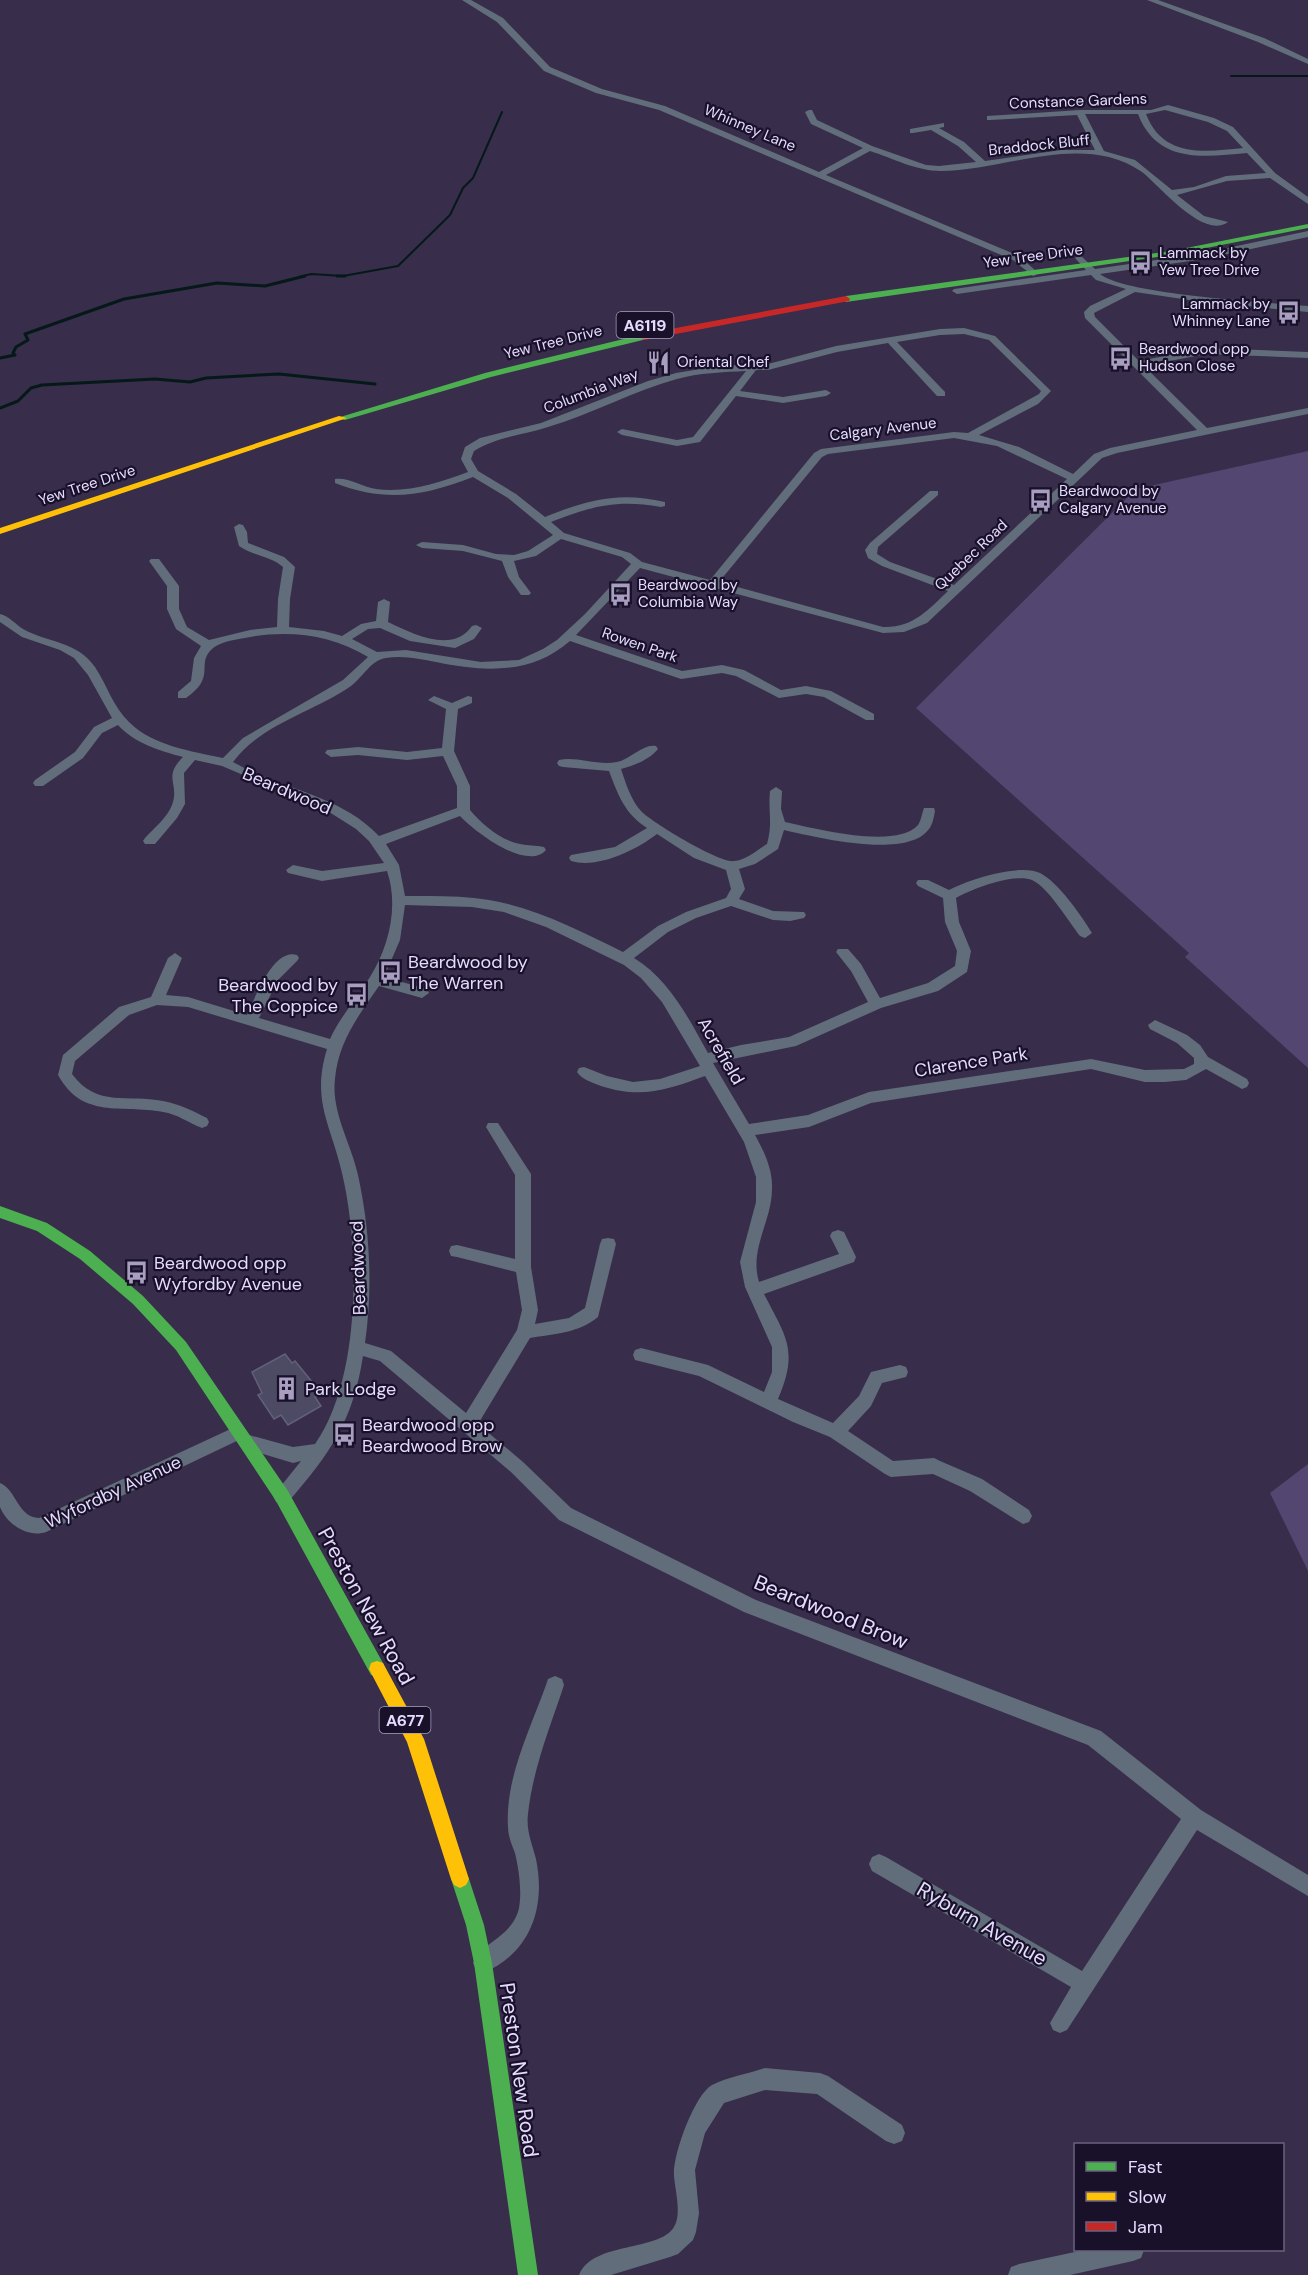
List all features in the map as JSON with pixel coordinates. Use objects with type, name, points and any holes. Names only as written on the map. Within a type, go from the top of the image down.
[{"type":"highway","name":"Yew Tree Drive","points":[[1086,266],[1308,217]]},
{"type":"highway","name":"Yew Tree Drive","points":[[0,516],[214,446],[481,372],[610,345],[690,322],[1029,270],[1086,266],[1195,249],[1308,226]]},
{"type":"highway","name":"Yew Tree Drive","points":[[0,531],[481,372]]},
{"type":"highway","name":"Preston New Road","points":[[0,1212],[42,1227],[84,1255],[138,1300],[181,1346],[240,1438],[282,1496],[415,1739],[471,1914],[483,1963],[528,2275]]},
{"type":"street","name":"Whinney Lane","points":[[466,0],[498,18],[548,69],[599,91],[662,108],[821,174],[1016,258],[1029,270]]},
{"type":"street","points":[[1151,0],[1261,40],[1308,62]]},
{"type":"street","name":"Constance Gardens","points":[[990,118],[1080,111],[1152,112],[1165,107],[1224,125],[1235,132],[1251,150]]},
{"type":"street","points":[[1080,111],[1100,152]]},
{"type":"street","name":"Braddock Bluff","points":[[809,112],[814,122],[869,148],[939,169],[1071,153],[1100,152],[1118,156],[1144,168],[1202,223],[1224,222]]},
{"type":"street","points":[[1141,112],[1149,130],[1161,142],[1175,149],[1202,154],[1251,150],[1272,175],[1308,201]]},
{"type":"street","points":[[913,131],[937,126],[983,164]]},
{"type":"street","points":[[821,174],[869,148]]},
{"type":"street","points":[[1170,193],[1195,189],[1226,179],[1272,175]]},
{"type":"street","points":[[957,291],[1086,266],[1226,252],[1308,234]]},
{"type":"street","points":[[1086,266],[1108,283],[1134,289],[1203,299],[1308,309]]},
{"type":"street","points":[[1134,289],[1099,304],[1088,315],[1204,431]]},
{"type":"street","name":"Columbia Way","points":[[474,473],[467,464],[466,454],[474,445],[484,440],[544,425],[665,379],[701,371],[768,367],[836,349],[950,331],[982,334],[996,341],[1045,388],[1043,397],[984,426],[972,435]]},
{"type":"street","points":[[890,340],[941,394]]},
{"type":"street","points":[[1136,365],[1206,351],[1308,355]]},
{"type":"street","points":[[622,432],[678,443],[696,440],[753,368]]},
{"type":"street","points":[[735,393],[783,400],[826,393]]},
{"type":"street","name":"Quebec Road","points":[[638,564],[883,630],[894,631],[915,627],[1073,478],[1105,453],[1308,411]]},
{"type":"street","name":"Calgary Avenue","points":[[713,583],[818,455],[825,451],[943,436],[972,435],[1005,444],[1073,478]]},
{"type":"street","points":[[182,695],[192,690],[200,680],[201,654],[208,645],[241,635],[283,630],[322,635],[344,641],[375,656],[400,654],[485,667],[504,666],[537,658],[567,636],[638,564],[626,555],[560,535],[512,496],[474,473],[430,489],[401,494],[358,489],[339,481]]},
{"type":"street","points":[[934,493],[874,545],[871,550],[872,556],[886,564],[956,590]]},
{"type":"street","points":[[542,522],[607,498],[642,500],[661,504]]},
{"type":"street","points":[[238,527],[242,532],[243,544],[253,552],[277,557],[285,561],[289,567],[284,599],[283,630]]},
{"type":"street","points":[[423,545],[463,548],[507,558],[532,554],[560,535]]},
{"type":"street","points":[[507,558],[507,566],[511,574],[525,593]]},
{"type":"street","points":[[155,561],[173,586],[173,609],[182,629],[208,645]]},
{"type":"street","points":[[382,624],[384,602]]},
{"type":"street","points":[[0,617],[19,631],[78,655],[94,674],[120,719],[143,737],[192,756],[226,762]]},
{"type":"street","points":[[344,641],[353,632],[382,624],[414,639],[455,644],[470,637],[476,628]]},
{"type":"street","name":"Rowen Park","points":[[567,636],[681,675],[722,669],[740,673],[779,694],[806,690],[827,694],[870,717]]},
{"type":"street","name":"Beardwood","points":[[282,1496],[319,1451],[335,1425],[358,1348],[360,1281],[356,1204],[347,1159],[327,1090],[326,1078],[334,1046],[377,980],[393,939],[399,884],[378,842],[349,818],[307,795],[236,769],[226,762],[231,754],[276,722],[333,693],[351,681],[375,656]]},
{"type":"street","points":[[434,700],[452,707],[468,700]]},
{"type":"street","points":[[452,707],[448,751],[467,795],[463,812]]},
{"type":"street","points":[[39,783],[79,755],[98,730],[120,719]]},
{"type":"street","points":[[563,763],[614,768],[626,765],[652,749]]},
{"type":"street","points":[[331,753],[358,751],[408,756],[448,751]]},
{"type":"street","points":[[150,841],[176,810],[180,798],[176,778],[179,767],[192,756]]},
{"type":"street","points":[[614,768],[627,801],[638,816],[699,855],[732,867],[750,861],[773,846],[779,825],[775,809],[776,791]]},
{"type":"street","points":[[779,825],[854,840],[891,840],[908,837],[924,827],[930,820],[929,811]]},
{"type":"street","points":[[378,842],[416,826],[463,812]]},
{"type":"street","points":[[463,812],[506,845],[519,850],[539,850]]},
{"type":"street","points":[[576,858],[620,852],[657,827]]},
{"type":"street","points":[[293,870],[322,876],[392,866]]},
{"type":"street","points":[[623,959],[663,929],[691,915],[731,901],[738,889],[732,867]]},
{"type":"street","points":[[949,896],[969,885],[1015,875],[1035,876],[1052,890],[1085,933]]},
{"type":"street","points":[[923,883],[949,896]]},
{"type":"street","points":[[584,1072],[623,1088],[663,1086],[741,1050],[791,1042],[876,1004],[933,987],[962,968],[964,951],[952,922],[949,896]]},
{"type":"street","name":"Acrefield","points":[[399,900],[474,902],[503,908],[558,927],[623,959],[645,973],[662,992],[707,1065],[756,1154],[764,1178],[764,1198],[748,1246],[749,1274],[773,1328],[781,1354],[781,1371],[768,1402]]},
{"type":"street","points":[[731,901],[765,915],[784,918],[799,915]]},
{"type":"street","points":[[843,952],[856,968],[876,1004]]},
{"type":"street","points":[[157,1000],[175,958]]},
{"type":"street","points":[[252,1019],[275,973],[284,962],[292,958]]},
{"type":"street","points":[[377,980],[422,993]]},
{"type":"street","points":[[202,1122],[165,1107],[101,1103],[87,1099],[70,1085],[65,1075],[68,1059],[124,1011],[157,1000],[188,1002],[252,1019],[334,1046]]},
{"type":"street","points":[[1155,1024],[1177,1036],[1200,1055],[1203,1061],[1242,1083]]},
{"type":"street","name":"Clarence Park","points":[[743,1131],[809,1121],[869,1098],[904,1092],[1091,1064],[1145,1076],[1186,1074],[1199,1068],[1203,1061]]},
{"type":"street","points":[[467,1426],[525,1332],[530,1310],[523,1267],[523,1174],[493,1127]]},
{"type":"street","points":[[755,1290],[848,1257],[838,1236]]},
{"type":"street","points":[[525,1332],[586,1319],[592,1312],[608,1244]]},
{"type":"street","points":[[457,1251],[523,1267]]},
{"type":"street","name":"Beardwood Brow","points":[[358,1348],[385,1356],[517,1467],[566,1514],[750,1606],[1094,1738],[1194,1816],[1308,1886]]},
{"type":"street","points":[[641,1355],[702,1370],[836,1432],[891,1469],[934,1466],[976,1485],[1023,1516]]},
{"type":"street","points":[[836,1432],[865,1401],[878,1377],[900,1372]]},
{"type":"street","points":[[240,1438],[293,1455],[319,1451]]},
{"type":"street","name":"Wyfordby Avenue","points":[[0,1491],[23,1524],[31,1527],[40,1526],[240,1438]]},
{"type":"street","points":[[483,1963],[505,1950],[522,1930],[528,1914],[529,1891],[526,1859],[517,1829],[520,1797],[555,1685]]},
{"type":"street","points":[[1060,2023],[1194,1816]]},
{"type":"street","name":"Ryburn Avenue","points":[[879,1864],[1085,1983]]},
{"type":"street","points":[[590,2275],[610,2263],[670,2246],[685,2232],[688,2213],[684,2170],[695,2128],[717,2094],[765,2079],[820,2084],[894,2133]]},
{"type":"street","points":[[1019,2275],[1128,2251]]},
{"type":"shaded area","points":[[1308,451],[1308,1068],[1185,957],[1189,953],[916,708],[1136,489]]},
{"type":"shaded area","points":[[1308,1464],[1308,1571],[1270,1493]]},
{"type":"building","name":"Park Lodge","points":[[285,1354],[292,1363],[295,1361],[313,1383],[311,1385],[318,1395],[315,1397],[321,1406],[288,1425],[281,1415],[274,1419],[258,1395],[262,1393],[252,1372]]},
{"type":"waterway","points":[[1231,76],[1308,76]]},
{"type":"waterway","points":[[343,276],[398,266],[450,215],[463,188],[473,178],[502,112]]},
{"type":"waterway","points":[[299,277],[311,274],[343,276]]},
{"type":"waterway","points":[[0,358],[15,355],[13,353],[16,347],[28,340],[25,334],[124,299],[217,283],[265,286],[305,276]]},
{"type":"waterway","points":[[337,276],[343,276]]},
{"type":"waterway","points":[[0,408],[18,401],[31,388],[42,385],[155,379],[190,382],[206,378],[279,374],[375,384]]},
{"type":"traffic: fast","points":[[846,299],[1171,253],[1308,226]]},
{"type":"traffic: fast","points":[[342,418],[488,375],[644,337]]},
{"type":"traffic: fast","points":[[0,1212],[42,1227],[85,1255],[138,1300],[181,1346],[282,1496],[377,1669]]},
{"type":"traffic: fast","points":[[460,1879],[475,1925],[483,1963],[528,2275]]},
{"type":"traffic: slow","points":[[0,531],[342,418]]},
{"type":"traffic: slow","points":[[377,1669],[415,1739],[460,1879]]},
{"type":"traffic: jam","points":[[644,337],[846,299]]},
{"type":"place","name":"Lammack by Yew Tree Drive","points":[[1141,262]]},
{"type":"place","name":"Lammack by Whinney Lane","points":[[1288,313]]},
{"type":"place","name":"Beardwood opp Hudson Close","points":[[1121,358]]},
{"type":"place","name":"Oriental Chef","points":[[659,362]]},
{"type":"place","name":"Beardwood by Calgary Avenue","points":[[1041,500]]},
{"type":"place","name":"Beardwood by Columbia Way","points":[[620,594]]},
{"type":"place","name":"Beardwood by The Warren","points":[[390,972]]},
{"type":"place","name":"Beardwood by The Coppice","points":[[356,995]]},
{"type":"place","name":"Beardwood opp Wyfordby Avenue","points":[[136,1273]]},
{"type":"place","name":"Park Lodge","points":[[287,1389]]},
{"type":"place","name":"Beardwood opp Beardwood Brow","points":[[344,1435]]}]
